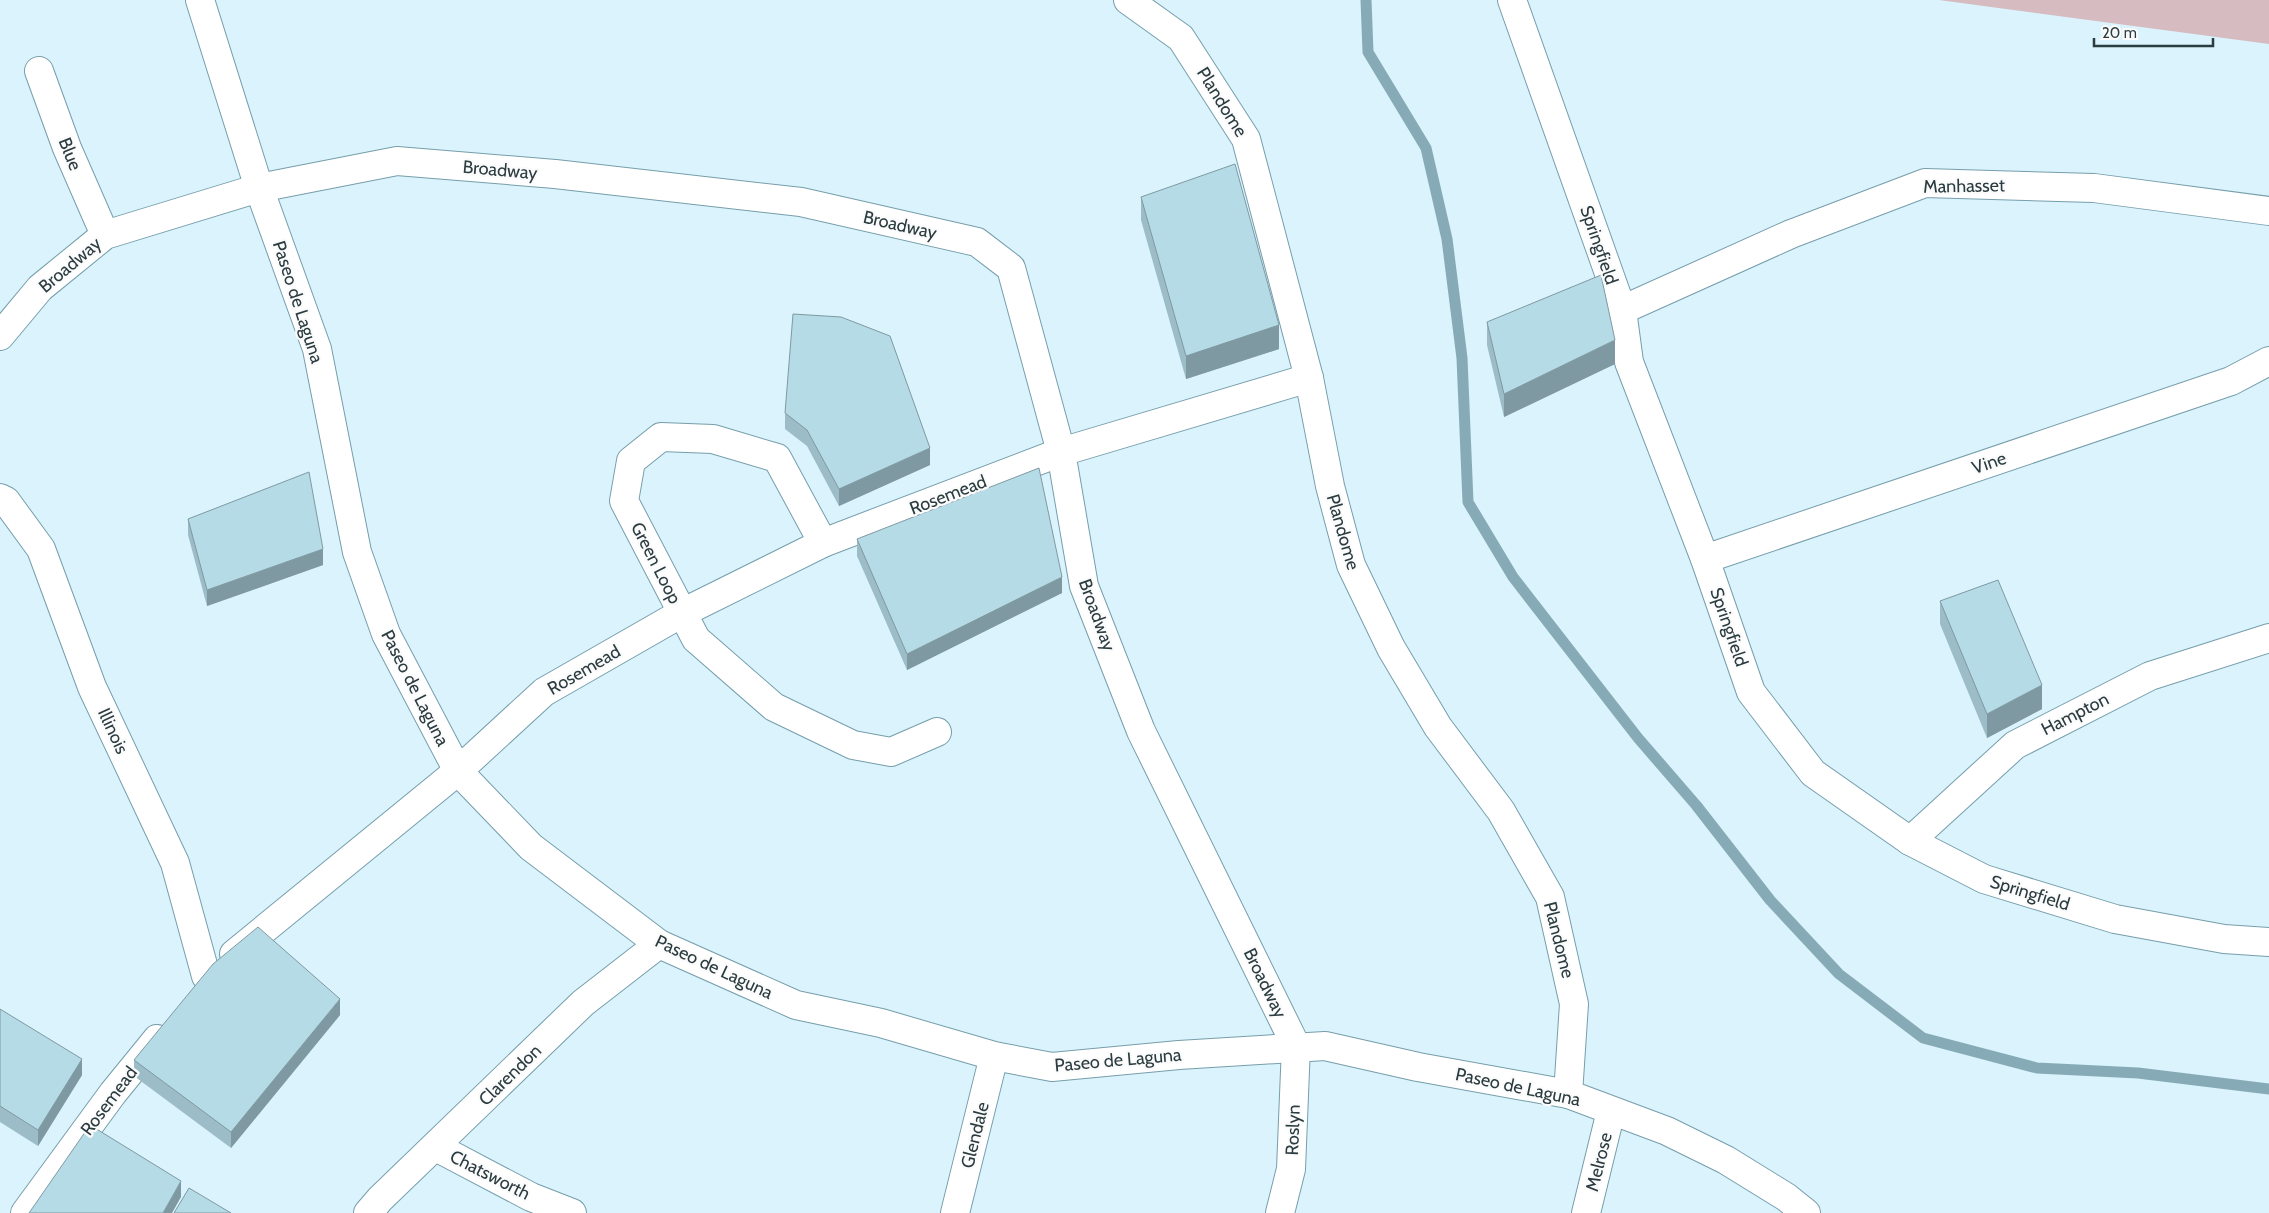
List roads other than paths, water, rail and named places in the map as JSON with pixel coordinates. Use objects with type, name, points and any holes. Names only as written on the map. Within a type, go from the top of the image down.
[{"type":"street","name":"Paseo de Laguna","points":[[200,0],[259,188],[317,349],[357,552],[386,634],[458,771],[531,847],[659,944],[796,1005],[882,1023],[994,1056],[1052,1067],[1296,1046],[1324,1046],[1568,1094],[1667,1131],[1726,1160],[1786,1197],[1806,1213]]},
{"type":"street","name":"Plandome","points":[[1128,0],[1181,38],[1246,139],[1309,378],[1330,486],[1350,565],[1390,648],[1409,680],[1438,727],[1501,810],[1550,897],[1574,1004],[1568,1094]]},
{"type":"street","name":"Springfield","points":[[1512,0],[1622,310],[1629,362],[1705,558],[1751,692],[1812,773],[1910,841],[1984,879],[2115,919],[2224,939],[2269,942]]},
{"type":"street","name":"Blue","points":[[38,71],[67,148],[105,235]]},
{"type":"street","name":"Broadway","points":[[0,336],[40,288],[105,235],[259,188],[397,161],[555,174],[801,202],[977,242],[1010,268],[1061,452],[1084,586],[1137,722],[1296,1046]]},
{"type":"street","name":"Manhasset","points":[[1622,310],[1791,234],[1925,183],[2094,188],[2269,211]]},
{"type":"street","name":"Vine","points":[[1705,558],[2231,381],[2269,361]]},
{"type":"street","name":"Rosemead","points":[[188,999],[206,976],[458,771],[544,692],[682,613],[823,543],[1061,452],[1309,378]]},
{"type":"street","name":"Green Loop","points":[[823,543],[777,458],[713,439],[661,437],[631,461],[624,500],[696,639],[774,706],[854,745],[891,752],[937,732]]},
{"type":"street","name":"Illinois","points":[[0,498],[6,501],[41,550],[92,686],[175,863],[206,976]]},
{"type":"street","name":"Hampton","points":[[1910,841],[2015,745],[2150,676],[2269,638]]},
{"type":"street","name":"Clarendon","points":[[368,1213],[380,1199],[583,1003],[659,944]]},
{"type":"street","name":"Rosemead","points":[[25,1213],[113,1093],[169,1023]]},
{"type":"street","name":"Roslyn","points":[[1280,1213],[1291,1169],[1296,1046]]},
{"type":"street","name":"Glendale","points":[[956,1213],[994,1056]]},
{"type":"street","name":"Melrose","points":[[1586,1213],[1611,1111]]},
{"type":"street","name":"Chatsworth","points":[[436,1147],[531,1197],[572,1213]]},
{"type":"waterway","points":[[1366,0],[1368,52],[1426,148],[1447,239],[1462,358],[1468,502],[1513,577],[1638,738],[1696,805],[1770,900],[1839,974],[1923,1038],[2037,1068],[2138,1073],[2269,1089]]}]
